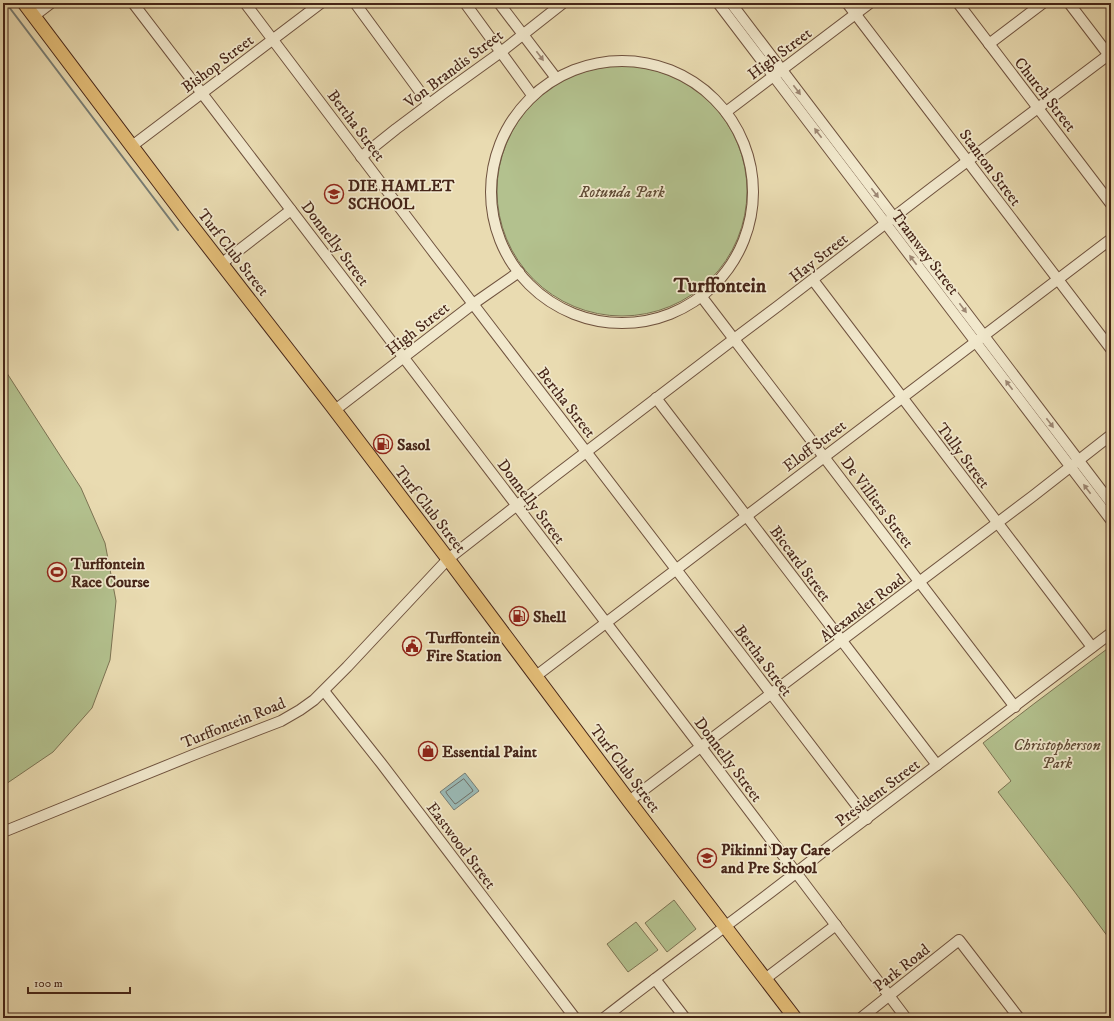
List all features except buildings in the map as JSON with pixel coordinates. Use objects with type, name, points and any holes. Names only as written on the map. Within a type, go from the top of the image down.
[{"type":"main road","name":"Turf Club Street","points":[[24,3],[335,410],[725,928],[795,1018]]},
{"type":"street","points":[[34,16],[51,3]]},
{"type":"street","name":"Donnelly Street","points":[[133,3],[702,747],[906,1018]]},
{"type":"street","name":"Bertha Street","points":[[245,3],[867,819]]},
{"type":"street","name":"Bishop Street","points":[[132,146],[321,3]]},
{"type":"street","points":[[356,3],[429,104]]},
{"type":"street","points":[[465,3],[532,95]]},
{"type":"street","points":[[499,3],[556,78]]},
{"type":"street","name":"Von Brandis Street","points":[[361,157],[429,104],[501,52],[563,3]]},
{"type":"street","name":"Tramway Street","points":[[718,3],[743,28],[980,338],[1074,463],[1111,520]]},
{"type":"street","name":"Tramway Street","points":[[731,3],[743,28]]},
{"type":"street","name":"Stanton Street","points":[[848,3],[1111,349]]},
{"type":"street","name":"High Street","points":[[726,112],[870,3]]},
{"type":"street","name":"Church Street","points":[[958,3],[1111,204]]},
{"type":"street","points":[[989,44],[1043,3]]},
{"type":"street","points":[[1069,3],[1110,55]]},
{"type":"street","name":"Hay Street","points":[[448,559],[586,451],[1110,55]]},
{"type":"street","points":[[620,61],[647,63],[673,71],[696,84],[717,102],[726,112],[741,137],[750,165],[753,195],[749,224],[739,252],[732,264],[713,287],[688,305],[674,312],[653,319],[632,322],[605,322],[579,316],[559,307],[533,288],[509,259],[502,244],[492,213],[491,197],[491,181],[497,149],[512,120],[532,95],[556,78],[580,67],[620,61]]},
{"type":"street","points":[[222,264],[291,210]]},
{"type":"street","name":"Eloff Street","points":[[536,676],[1111,239]]},
{"type":"street","name":"High Street","points":[[335,410],[473,304],[519,272]]},
{"type":"street","name":"Tully Street","points":[[813,280],[1092,647]]},
{"type":"street","name":"De Villiers Street","points":[[701,296],[1015,707]]},
{"type":"street","name":"Biccard Street","points":[[656,398],[937,765]]},
{"type":"street","name":"Alexander Road","points":[[629,801],[1111,436]]},
{"type":"street","name":"Tramway Street","points":[[1074,463],[1111,503]]},
{"type":"street","name":"Turffontein Road","points":[[3,832],[281,721],[300,710],[324,691],[448,559]]},
{"type":"street","name":"President Street","points":[[604,1018],[725,928],[830,846],[1111,633]]},
{"type":"street","name":"Eastwood Street","points":[[324,691],[381,763],[575,1018]]},
{"type":"street","points":[[765,978],[836,925]]},
{"type":"street","name":"Park Road","points":[[861,1018],[959,940],[1019,1018]]},
{"type":"street","points":[[655,979],[685,1018]]},
{"type":"green space","name":"Rotunda Park","points":[[610,66],[634,66],[670,75],[692,87],[711,102],[726,121],[738,143],[745,167],[747,191],[745,215],[738,239],[726,261],[711,280],[692,295],[670,307],[634,316],[610,316],[574,307],[552,295],[533,280],[518,261],[506,239],[497,203],[497,179],[506,143],[518,121],[533,102],[552,87],[574,75]]},
{"type":"green space","name":"Turffontein Race Course","points":[[3,367],[81,488],[105,543],[116,601],[110,660],[92,708],[53,752],[3,786]]},
{"type":"green space","name":"Christopherson Park","points":[[1111,646],[1111,941],[998,792],[1011,781],[983,743]]},
{"type":"green space","points":[[674,900],[696,929],[667,952],[645,923]]},
{"type":"green space","points":[[636,922],[658,950],[628,972],[607,944]]},
{"type":"water","points":[[465,773],[479,791],[454,810],[440,792]]},
{"type":"waterway","points":[[6,3],[178,230]]},
{"type":"place","name":"DIE HAMLET SCHOOL","points":[[334,194]]},
{"type":"place","name":"Sasol","points":[[383,444]]},
{"type":"place","name":"Turffontein Race Course","points":[[57,572]]},
{"type":"place","name":"Shell","points":[[519,616]]},
{"type":"place","name":"Turffontein Fire Station","points":[[412,646]]},
{"type":"place","name":"Essential Paint","points":[[428,751]]},
{"type":"place","name":"Pikinni Day Care and Pre School","points":[[707,858]]},
{"type":"district","name":"Turffontein","points":[[720,285]]}]
